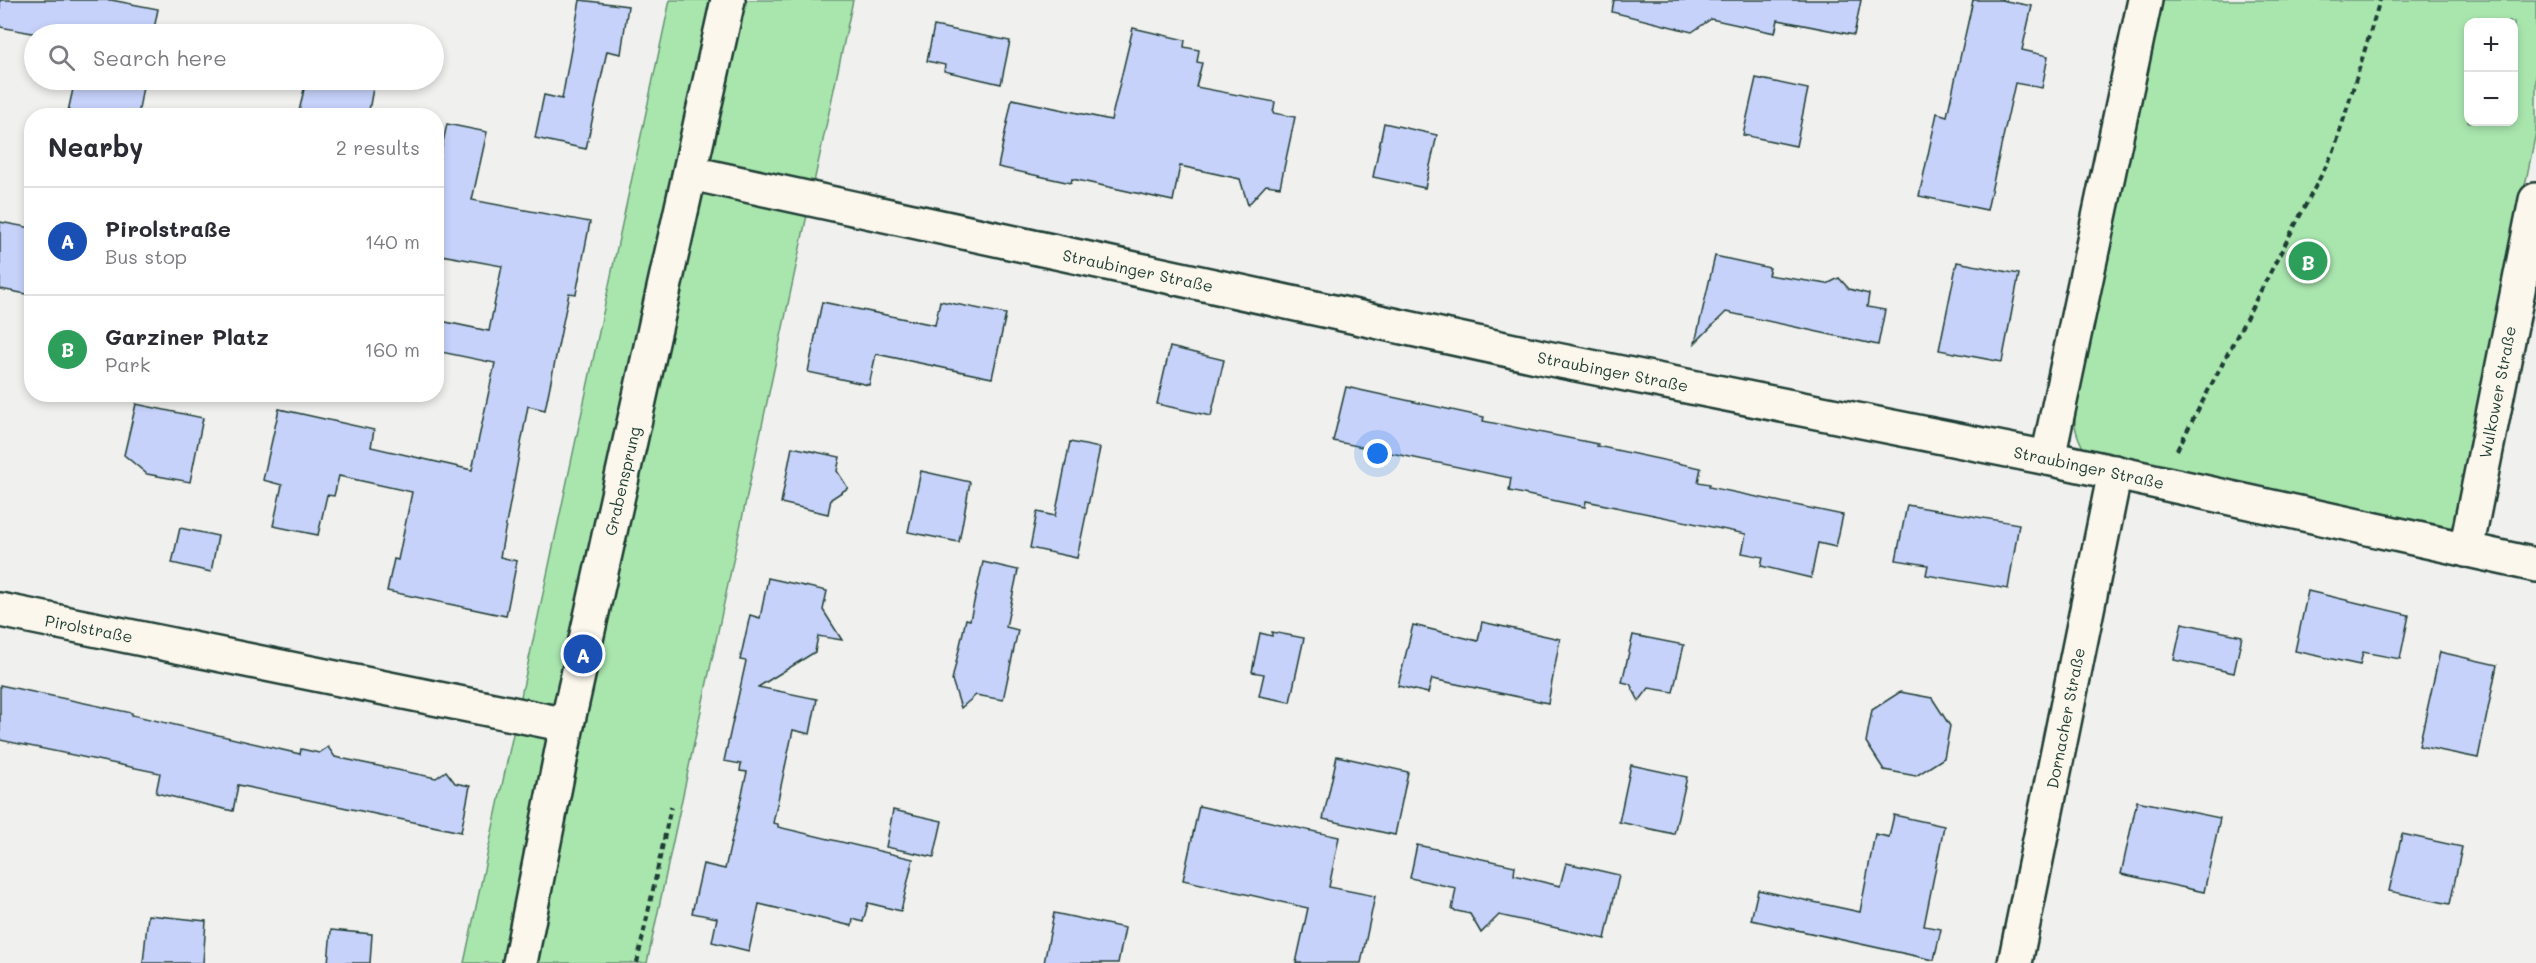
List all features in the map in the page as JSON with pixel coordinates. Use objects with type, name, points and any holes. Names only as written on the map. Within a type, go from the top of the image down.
[{"type":"street","name":"Grabensprung","points":[[520,963],[567,726],[728,0]]},
{"type":"street","points":[[2048,458],[2145,0]]},
{"type":"street","name":"Straubinger Straße","points":[[691,173],[1534,355],[2115,472],[2536,565]]},
{"type":"street","name":"Wulkower Straße","points":[[2466,550],[2536,200]]},
{"type":"street","name":"Dornacher Straße","points":[[2015,963],[2115,472]]},
{"type":"street","name":"Pirolstraße","points":[[0,610],[567,726]]},
{"type":"path","points":[[2160,482],[2334,151],[2380,0]]},
{"type":"path","points":[[637,963],[671,807]]},
{"type":"green space","points":[[670,0],[853,0],[647,963],[464,963]]},
{"type":"green space","points":[[2162,0],[2536,0],[2536,132],[2455,528],[2086,453],[2076,430],[2075,409]]},
{"type":"building","points":[[0,0],[111,0],[158,9],[155,24],[24,24],[24,32],[0,27]]},
{"type":"building","points":[[580,0],[628,6],[621,54],[607,51],[586,149],[535,138],[544,95],[562,99]]},
{"type":"building","points":[[1614,0],[1861,0],[1854,35],[1778,20],[1775,33],[1711,19],[1692,32],[1612,12]]},
{"type":"building","points":[[1973,0],[2001,0],[2032,6],[2022,50],[2048,56],[2042,88],[2015,83],[1987,210],[1919,196],[1937,113],[1947,116]]},
{"type":"building","points":[[934,26],[1010,41],[1001,84],[944,71],[945,65],[927,61]]},
{"type":"building","points":[[1133,28],[1185,40],[1184,47],[1199,50],[1197,62],[1202,63],[1196,87],[1275,102],[1273,113],[1295,117],[1280,187],[1266,185],[1248,205],[1240,179],[1180,166],[1173,201],[1072,179],[1071,183],[998,167],[1012,99],[1111,120]]},
{"type":"building","points":[[1756,78],[1808,89],[1796,146],[1743,135]]},
{"type":"building","points":[[73,90],[142,90],[139,108],[69,108]]},
{"type":"building","points":[[304,90],[373,90],[369,108],[300,108]]},
{"type":"building","points":[[1384,123],[1437,135],[1425,188],[1373,177]]},
{"type":"building","points":[[447,124],[487,132],[472,200],[590,222],[576,294],[569,293],[545,410],[528,406],[500,557],[517,561],[506,616],[387,591],[394,559],[398,560],[412,492],[339,476],[334,496],[327,495],[318,535],[273,526],[282,485],[263,480],[279,409],[374,430],[371,447],[472,470],[495,363],[444,353],[444,322],[489,331],[502,266],[444,255],[444,137]]},
{"type":"building","points":[[0,222],[24,226],[24,294],[0,289]]},
{"type":"building","points":[[1715,256],[1770,268],[1768,275],[1827,284],[1839,278],[1849,289],[1869,294],[1867,307],[1885,310],[1878,345],[1726,312],[1695,343]]},
{"type":"building","points":[[1957,262],[2019,274],[2002,362],[1939,350]]},
{"type":"building","points":[[940,301],[1006,314],[992,378],[876,354],[869,385],[808,372],[822,302],[935,325]]},
{"type":"building","points":[[1170,347],[1224,360],[1211,416],[1157,404]]},
{"type":"building","points":[[1346,387],[1484,417],[1483,421],[1701,468],[1698,482],[1710,484],[1709,487],[1843,515],[1836,547],[1818,543],[1811,578],[1761,566],[1763,557],[1742,553],[1746,534],[1586,501],[1585,507],[1509,491],[1511,478],[1333,441]]},
{"type":"building","points":[[136,404],[203,418],[190,482],[147,474],[124,455]]},
{"type":"building","points":[[1070,442],[1100,448],[1077,558],[1030,548],[1037,512],[1055,516]]},
{"type":"building","points":[[792,447],[840,457],[837,471],[848,488],[831,499],[828,514],[781,503]]},
{"type":"building","points":[[921,471],[970,482],[959,542],[908,532]]},
{"type":"building","points":[[1907,505],[2019,524],[2008,589],[1926,575],[1928,565],[1896,560]]},
{"type":"building","points":[[180,528],[218,536],[211,572],[172,563]]},
{"type":"building","points":[[983,562],[1018,570],[1006,627],[1018,630],[1003,700],[976,695],[961,708],[952,680],[966,619],[970,620]]},
{"type":"building","points":[[768,578],[827,591],[823,610],[842,640],[818,636],[815,652],[758,687],[817,699],[810,734],[793,730],[773,823],[778,824],[778,827],[913,859],[901,911],[868,903],[863,922],[853,919],[852,926],[759,904],[749,951],[712,942],[717,918],[692,913],[703,864],[725,869],[747,772],[740,771],[741,764],[724,761],[746,661],[740,660],[750,615],[760,618]]},
{"type":"building","points":[[2308,591],[2409,615],[2400,659],[2363,652],[2360,665],[2295,651]]},
{"type":"building","points":[[1482,622],[1560,639],[1548,703],[1432,679],[1428,693],[1398,686],[1413,625],[1478,641]]},
{"type":"building","points":[[2182,623],[2242,636],[2234,673],[2174,660]]},
{"type":"building","points":[[1272,632],[1304,638],[1290,702],[1259,696],[1264,674],[1252,672],[1260,633],[1272,636]]},
{"type":"building","points":[[1633,635],[1684,645],[1673,692],[1649,688],[1639,701],[1630,684],[1622,682]]},
{"type":"building","points":[[2440,652],[2497,665],[2478,758],[2419,746]]},
{"type":"building","points":[[0,685],[132,713],[132,715],[300,754],[301,749],[319,753],[328,747],[335,757],[436,778],[446,771],[455,783],[470,786],[461,832],[238,785],[233,811],[156,793],[160,773],[0,740]]},
{"type":"building","points":[[1900,692],[1932,698],[1950,726],[1944,758],[1916,776],[1884,770],[1866,742],[1872,710]]},
{"type":"building","points":[[1337,756],[1408,772],[1395,835],[1323,819]]},
{"type":"building","points":[[1631,765],[1687,777],[1674,834],[1619,822]]},
{"type":"building","points":[[2137,801],[2220,818],[2204,892],[2121,874]]},
{"type":"building","points":[[1199,806],[1339,837],[1329,887],[1375,896],[1361,963],[1296,963],[1308,908],[1183,880]]},
{"type":"building","points":[[893,810],[942,821],[934,857],[886,847]]},
{"type":"building","points":[[1894,815],[1944,826],[1924,926],[1941,929],[1934,960],[1751,920],[1758,890],[1860,912],[1875,834],[1889,837]]},
{"type":"building","points":[[2402,834],[2462,847],[2450,904],[2389,891]]},
{"type":"building","points":[[1417,845],[1515,866],[1514,875],[1560,886],[1566,863],[1619,875],[1605,939],[1499,915],[1481,933],[1470,914],[1452,910],[1456,888],[1410,878]]},
{"type":"building","points":[[1054,913],[1125,928],[1118,963],[1044,963]]},
{"type":"building","points":[[148,915],[206,921],[203,963],[143,963]]},
{"type":"building","points":[[331,930],[372,934],[370,963],[328,963]]},
{"type":"place","name":"Garziner Platz","points":[[2308,261]]},
{"type":"place","name":"Pirolstraße","points":[[583,654]]}]
